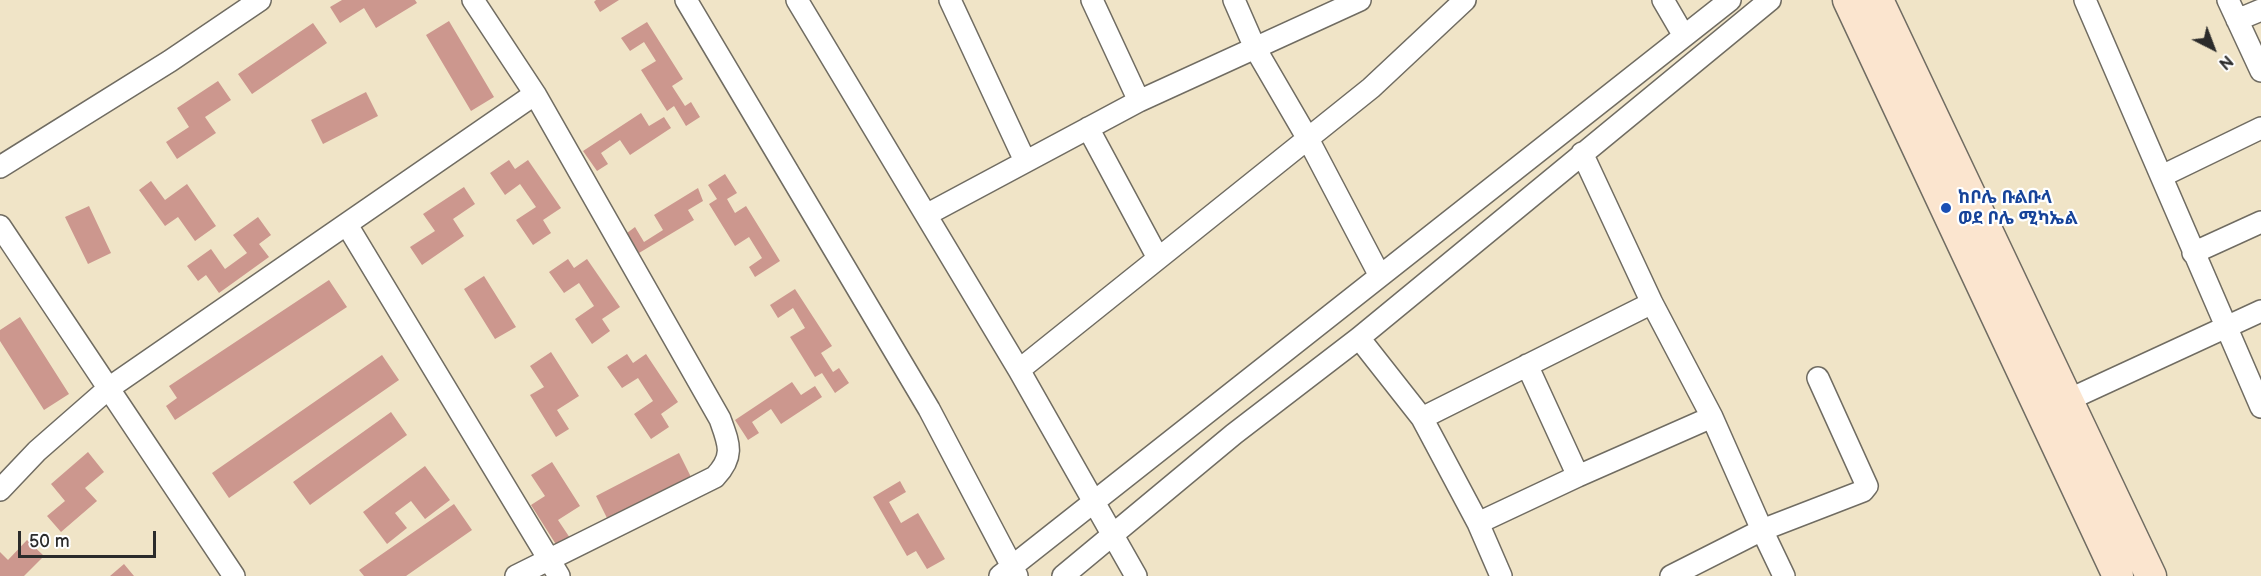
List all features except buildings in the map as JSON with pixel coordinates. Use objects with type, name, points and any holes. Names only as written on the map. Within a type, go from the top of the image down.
[{"type":"main road","points":[[1848,0],[2118,576]]},
{"type":"main road","points":[[1878,0],[2151,576]]},
{"type":"street","points":[[0,167],[170,61],[260,0]]},
{"type":"street","points":[[473,0],[535,94],[720,418],[729,443],[727,464],[715,477],[555,568],[516,576]]},
{"type":"street","points":[[686,0],[929,409],[1010,573],[1095,502],[1730,0]]},
{"type":"street","points":[[798,0],[1019,370],[1114,533],[1136,576]]},
{"type":"street","points":[[950,0],[1025,161]]},
{"type":"street","points":[[1092,0],[1139,101]]},
{"type":"street","points":[[1234,0],[1255,48],[1308,139],[1380,276]]},
{"type":"street","points":[[926,215],[1139,101],[1360,0]]},
{"type":"street","points":[[1019,370],[1371,88],[1465,0]]},
{"type":"street","points":[[1664,0],[1684,36]]},
{"type":"street","points":[[1063,576],[1234,434],[1359,338],[1770,0]]},
{"type":"street","points":[[2085,0],[2261,407]]},
{"type":"street","points":[[2228,0],[2261,70]]},
{"type":"street","points":[[2237,20],[2261,10]]},
{"type":"street","points":[[0,490],[38,451],[109,388],[535,94]]},
{"type":"street","points":[[1088,128],[1158,258]]},
{"type":"street","points":[[2162,176],[2261,128]]},
{"type":"street","points":[[1582,153],[1652,303],[1712,417],[1784,576]]},
{"type":"street","points":[[2193,253],[2261,222]]},
{"type":"street","points":[[347,225],[555,568]]},
{"type":"street","points":[[0,226],[234,576]]},
{"type":"street","points":[[1422,418],[1652,303]]},
{"type":"street","points":[[2068,400],[2261,311]]},
{"type":"street","points":[[1359,338],[1422,418],[1478,523],[1501,576]]},
{"type":"street","points":[[1527,365],[1578,476]]},
{"type":"street","points":[[1671,576],[1762,530],[1863,491],[1867,486],[1818,378]]},
{"type":"street","points":[[1478,523],[1712,417]]},
{"type":"place","name":"ከቦሌ ቡልቡላ ወደ ቦሌ ሚካኤል","points":[[1946,208]]}]
